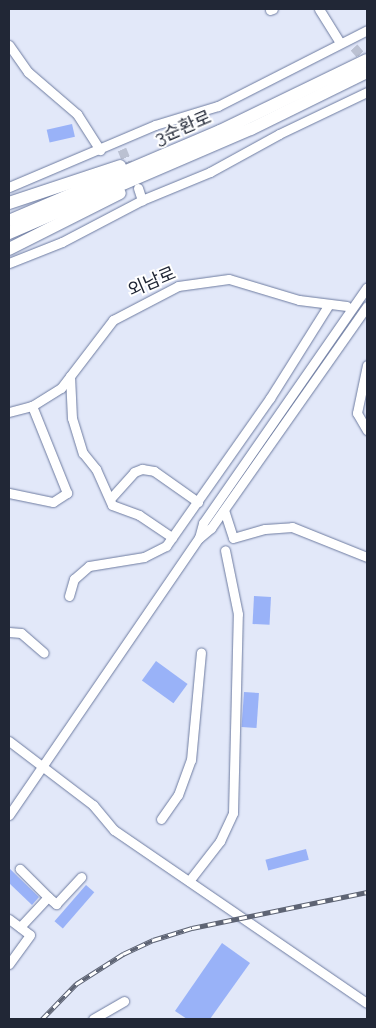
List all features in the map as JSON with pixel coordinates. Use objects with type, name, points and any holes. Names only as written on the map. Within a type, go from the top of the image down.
[{"type":"highway","name":"3순환로","points":[[9,221],[189,150],[367,60]]},
{"type":"highway","name":"3순환로","points":[[9,233],[189,150],[367,72]]},
{"type":"highway","points":[[9,203],[189,150]]},
{"type":"highway","points":[[9,249],[189,150]]},
{"type":"street","points":[[319,9],[344,40],[354,47]]},
{"type":"street","points":[[9,187],[100,150],[120,145],[218,106],[344,40],[367,30]]},
{"type":"street","points":[[9,45],[28,72],[77,114],[100,150]]},
{"type":"street","points":[[9,263],[62,242],[142,200],[210,172],[278,134],[367,92]]},
{"type":"street","points":[[138,188],[142,200]]},
{"type":"street","name":"외남로","points":[[9,412],[32,406],[61,388],[113,320],[178,286],[229,279],[328,306],[347,306]]},
{"type":"street","points":[[199,538],[203,523],[367,288]]},
{"type":"street","points":[[69,596],[74,579],[89,566],[153,555],[172,537],[264,406],[328,306]]},
{"type":"street","points":[[9,815],[199,538],[224,510],[367,306]]},
{"type":"street","points":[[367,365],[357,413],[367,430]]},
{"type":"street","points":[[70,376],[72,418],[83,453],[110,499],[112,506],[139,515],[172,537]]},
{"type":"street","points":[[9,494],[53,502],[67,493],[32,406]]},
{"type":"street","points":[[264,406],[287,420]]},
{"type":"street","points":[[110,499],[134,472],[142,469],[154,471],[198,502]]},
{"type":"street","points":[[224,510],[232,538],[265,529],[292,527],[367,557]]},
{"type":"street","points":[[190,881],[220,841],[233,813],[238,614],[225,550]]},
{"type":"street","points":[[9,632],[33,635]]},
{"type":"street","points":[[21,633],[44,653]]},
{"type":"street","points":[[162,819],[178,795],[191,760],[201,652]]},
{"type":"street","points":[[9,742],[93,804],[114,830],[367,1003]]},
{"type":"street","points":[[20,869],[56,904],[81,877]]},
{"type":"street","points":[[20,927],[48,897]]},
{"type":"street","points":[[9,919],[30,935],[9,964]]},
{"type":"street","points":[[93,1019],[124,1001]]},
{"type":"building","points":[[72,124],[75,137],[50,143],[47,130]]},
{"type":"building","points":[[254,596],[271,597],[270,625],[253,624]]},
{"type":"building","points":[[156,661],[188,684],[173,703],[142,680]]},
{"type":"building","points":[[244,692],[259,693],[257,728],[242,727]]},
{"type":"building","points":[[306,849],[309,860],[268,870],[265,860]]},
{"type":"building","points":[[9,868],[39,897],[32,905],[9,883]]},
{"type":"building","points":[[86,885],[94,892],[63,928],[55,921]]},
{"type":"building","points":[[222,943],[250,963],[210,1019],[187,1019],[175,1011]]},
{"type":"tunnel","points":[[354,47],[367,62]]},
{"type":"tunnel","points":[[122,149],[132,174]]},
{"type":"railway","points":[[42,1019],[76,984],[123,954],[153,940],[192,928],[367,892]]}]
